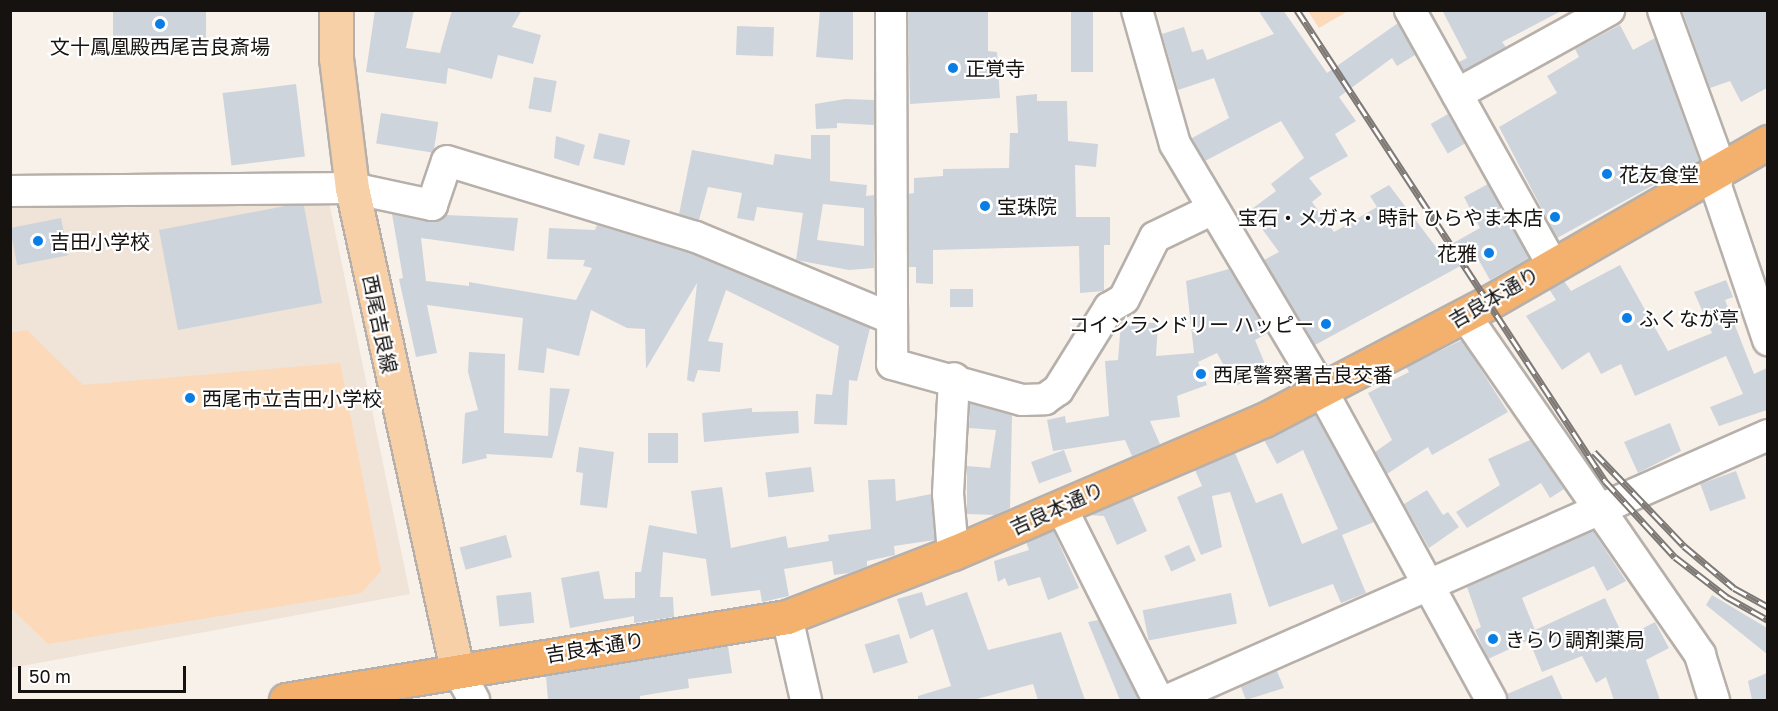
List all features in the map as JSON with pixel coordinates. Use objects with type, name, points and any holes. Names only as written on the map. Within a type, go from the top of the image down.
[{"type":"highway","name":"吉良本通り","points":[[286,700],[457,669],[787,616],[953,553],[1264,420],[1465,315],[1767,142]]},
{"type":"main road","name":"西尾吉良線","points":[[336,10],[336,58],[352,188],[457,669]]},
{"type":"street","points":[[891,10],[892,364],[954,378],[1022,400],[1051,395],[1109,308],[1124,299],[1155,237],[1213,209]]},
{"type":"street","points":[[1137,10],[1175,144],[1321,389],[1491,700]]},
{"type":"street","points":[[1410,10],[1552,264]]},
{"type":"street","points":[[1457,94],[1609,10]]},
{"type":"street","points":[[1663,10],[1720,167],[1716,186],[1767,340]]},
{"type":"street","points":[[10,191],[352,188],[432,205],[447,161],[696,237],[891,318]]},
{"type":"street","points":[[1465,315],[1600,507],[1700,655],[1714,700]]},
{"type":"street","points":[[953,553],[948,494],[954,378]]},
{"type":"street","points":[[1168,700],[1767,435]]},
{"type":"street","points":[[1061,507],[1158,700]]},
{"type":"street","points":[[787,616],[806,700]]},
{"type":"street","points":[[457,669],[474,700]]},
{"type":"shaded area","points":[[1308,11],[1348,11],[1319,28]]},
{"type":"shaded area","name":"西尾市立吉田小学校","points":[[329,202],[410,594],[11,668],[11,203]]},
{"type":"shaded area","points":[[27,330],[83,385],[340,363],[381,571],[361,593],[48,644],[11,608],[11,333]]},
{"type":"building","name":"文十鳳凰殿西尾吉良斎場","points":[[113,10],[206,10],[206,39],[113,39]]},
{"type":"building","points":[[375,10],[414,10],[406,48],[440,53],[452,10],[522,10],[512,27],[541,35],[533,64],[498,55],[492,79],[448,68],[446,84],[366,72]]},
{"type":"building","points":[[820,10],[853,10],[853,60],[816,57]]},
{"type":"building","name":"正覚寺","points":[[908,10],[988,10],[988,51],[997,52],[1000,98],[910,104]]},
{"type":"building","points":[[1071,10],[1093,10],[1093,72],[1071,72]]},
{"type":"building","points":[[1258,10],[1283,10],[1327,73],[1398,23],[1415,55],[1397,66],[1392,58],[1339,97],[1356,121],[1335,134],[1348,156],[1309,178],[1322,194],[1312,202],[1334,232],[1377,207],[1370,196],[1389,185],[1439,251],[1480,228],[1464,197],[1488,184],[1529,258],[1490,280],[1477,257],[1315,345],[1264,260],[1279,252],[1249,211],[1276,191],[1271,184],[1304,158],[1281,121],[1205,161],[1192,138],[1229,118],[1214,78],[1178,90],[1162,34],[1184,27],[1192,52],[1203,49],[1207,60],[1274,34]]},
{"type":"building","points":[[1442,10],[1563,10],[1502,42],[1506,47],[1464,71],[1459,62],[1467,58]]},
{"type":"building","points":[[1682,10],[1767,10],[1767,88],[1741,102],[1730,81],[1710,88]]},
{"type":"building","points":[[1620,25],[1633,50],[1655,38],[1699,160],[1557,238],[1499,127],[1557,93],[1547,76],[1579,57],[1575,49]]},
{"type":"building","points":[[737,26],[774,27],[773,56],[736,55]]},
{"type":"building","points":[[534,77],[557,81],[551,113],[528,109]]},
{"type":"building","points":[[296,84],[305,156],[231,165],[223,93]]},
{"type":"building","name":"宝珠院","points":[[1037,94],[1037,101],[1067,101],[1068,141],[1098,144],[1096,167],[1075,165],[1076,217],[1110,217],[1110,245],[1104,245],[1104,291],[1080,293],[1079,246],[933,250],[933,284],[916,283],[916,267],[909,267],[909,194],[914,193],[914,178],[943,176],[943,169],[1009,168],[1010,133],[1018,133],[1016,96]]},
{"type":"building","points":[[845,99],[874,100],[874,125],[837,123],[837,128],[816,129],[815,104]]},
{"type":"building","points":[[381,113],[438,122],[433,153],[376,144]]},
{"type":"building","points":[[1448,114],[1465,143],[1448,153],[1431,124]]},
{"type":"building","points":[[599,133],[630,140],[624,166],[593,158]]},
{"type":"building","points":[[811,135],[830,135],[830,181],[867,185],[866,196],[874,195],[874,268],[849,270],[796,260],[803,213],[757,207],[754,221],[737,218],[742,193],[708,187],[699,220],[679,214],[692,150],[773,165],[775,154],[811,159]],"holes":[[[823,204],[864,208],[864,246],[817,240]]]},
{"type":"building","points":[[556,136],[585,145],[579,166],[554,158]]},
{"type":"building","points":[[285,206],[304,206],[322,303],[178,330],[159,230]]},
{"type":"building","points":[[392,214],[429,222],[445,215],[518,218],[514,251],[421,238],[426,281],[469,286],[469,282],[576,300],[592,268],[583,266],[585,260],[547,259],[549,228],[595,230],[597,225],[690,253],[870,328],[857,381],[849,380],[847,425],[814,424],[816,394],[832,395],[839,346],[726,290],[708,341],[723,343],[720,372],[698,370],[694,382],[687,380],[697,283],[646,369],[645,329],[627,328],[591,310],[579,356],[547,348],[544,373],[518,370],[523,318],[427,305],[437,353],[416,357],[399,279],[403,278]]},
{"type":"building","name":"吉田小学校","points":[[61,218],[68,255],[17,265],[10,228]]},
{"type":"building","points":[[1620,265],[1668,351],[1712,333],[1694,292],[1726,280],[1733,297],[1725,300],[1754,374],[1767,368],[1767,410],[1719,426],[1710,407],[1743,394],[1726,356],[1635,396],[1621,364],[1601,374],[1589,352],[1562,370],[1526,316],[1556,300],[1549,289],[1564,281],[1571,291]]},
{"type":"building","points":[[1229,269],[1268,333],[1255,340],[1268,371],[1235,386],[1217,353],[1198,362],[1207,385],[1177,396],[1180,417],[1150,421],[1160,444],[1132,456],[1125,440],[1053,451],[1047,420],[1065,416],[1066,423],[1109,416],[1105,361],[1118,360],[1121,322],[1158,323],[1156,356],[1194,353],[1186,281]]},
{"type":"building","points":[[950,289],[973,289],[973,307],[950,307]]},
{"type":"building","points":[[1462,340],[1508,412],[1432,455],[1428,447],[1387,474],[1375,452],[1392,440],[1368,393],[1409,372],[1406,367]]},
{"type":"building","points":[[469,352],[505,354],[504,433],[548,436],[550,388],[570,389],[552,458],[486,454],[487,458],[462,464],[465,413],[478,410],[468,372]]},
{"type":"building","points":[[970,403],[1012,415],[1010,508],[995,515],[967,514],[967,466],[990,468],[996,430],[969,428]]},
{"type":"building","points":[[752,408],[752,412],[798,411],[799,433],[704,442],[702,413]]},
{"type":"building","points":[[1315,414],[1374,522],[1342,535],[1366,593],[1341,603],[1333,584],[1269,607],[1230,492],[1212,496],[1222,547],[1201,555],[1177,497],[1202,486],[1195,470],[1235,453],[1256,503],[1282,493],[1302,544],[1338,529],[1303,450],[1277,464],[1264,440]]},
{"type":"building","points":[[1670,423],[1681,451],[1638,473],[1624,442]]},
{"type":"building","points":[[648,433],[678,433],[678,463],[648,463]]},
{"type":"building","points":[[1530,440],[1564,489],[1550,498],[1541,483],[1467,528],[1456,512],[1500,485],[1488,459]]},
{"type":"building","points":[[579,447],[614,452],[607,508],[580,505],[583,473],[576,472]]},
{"type":"building","points":[[1064,450],[1072,472],[1039,484],[1031,462]]},
{"type":"building","points":[[811,467],[814,492],[768,497],[765,473]]},
{"type":"building","points":[[1736,471],[1746,498],[1710,511],[1700,484]]},
{"type":"building","points":[[895,479],[896,501],[931,494],[935,540],[894,546],[895,555],[867,561],[867,566],[849,573],[834,575],[832,561],[784,569],[789,596],[762,602],[760,590],[711,596],[706,559],[663,552],[660,597],[673,597],[674,617],[634,623],[634,616],[570,628],[561,578],[599,571],[604,599],[635,598],[635,572],[641,572],[649,525],[697,534],[691,491],[722,487],[731,548],[786,536],[788,548],[829,541],[828,535],[871,529],[868,480]]},
{"type":"building","points":[[1427,490],[1443,515],[1448,512],[1459,527],[1429,548],[1404,504]]},
{"type":"building","points":[[1132,497],[1147,531],[1117,545],[1104,516],[1089,515]]},
{"type":"building","points":[[1053,530],[1079,588],[1048,600],[1040,577],[1008,586],[1005,578],[998,582],[994,561],[1029,550],[1026,542]]},
{"type":"building","points":[[1593,531],[1626,581],[1607,591],[1594,566],[1522,598],[1535,630],[1605,598],[1624,638],[1655,622],[1669,648],[1646,660],[1660,700],[1614,700],[1606,677],[1596,683],[1582,656],[1542,672],[1529,640],[1488,659],[1475,630],[1481,627],[1467,587]]},
{"type":"building","points":[[506,535],[512,557],[466,570],[460,547]]},
{"type":"building","points":[[1189,545],[1196,561],[1171,572],[1164,556]]},
{"type":"building","points":[[531,592],[534,623],[499,626],[496,596]]},
{"type":"building","points":[[922,592],[926,606],[967,592],[988,650],[1061,632],[1085,700],[1038,700],[1033,684],[973,700],[918,700],[918,696],[951,686],[933,629],[910,639],[897,599]]},
{"type":"building","points":[[1231,593],[1237,623],[1149,641],[1143,610]]},
{"type":"building","points":[[1712,595],[1767,628],[1767,654],[1706,605]]},
{"type":"building","points":[[1099,620],[1139,700],[1120,700],[1088,622]]},
{"type":"building","points":[[899,634],[908,663],[873,673],[865,645]]},
{"type":"building","points":[[728,646],[732,673],[688,679],[689,688],[640,696],[640,700],[548,700],[546,676]]},
{"type":"building","points":[[1277,671],[1284,688],[1246,700],[1241,687]]},
{"type":"building","points":[[1767,673],[1767,700],[1752,700],[1748,681]]},
{"type":"building","points":[[1552,675],[1563,700],[1508,700],[1507,694]]},
{"type":"railway","points":[[1297,10],[1605,481],[1675,557],[1727,597],[1768,620]]},
{"type":"railway","points":[[1594,452],[1684,546],[1734,588],[1768,607]]},
{"type":"place","name":"文十鳳凰殿西尾吉良斎場","points":[[160,24]]},
{"type":"place","name":"正覚寺","points":[[953,68]]},
{"type":"place","name":"花友食堂","points":[[1607,174]]},
{"type":"place","name":"宝珠院","points":[[985,206]]},
{"type":"place","name":"宝石・メガネ・時計 ひらやま本店","points":[[1555,217]]},
{"type":"place","name":"吉田小学校","points":[[38,241]]},
{"type":"place","name":"花雅","points":[[1489,253]]},
{"type":"place","name":"ふくなが亭","points":[[1627,318]]},
{"type":"place","name":"コインランドリー ハッピー","points":[[1326,324]]},
{"type":"place","name":"西尾警察署吉良交番","points":[[1201,374]]},
{"type":"place","name":"西尾市立吉田小学校","points":[[190,398]]},
{"type":"place","name":"きらり調剤薬局","points":[[1493,639]]}]
